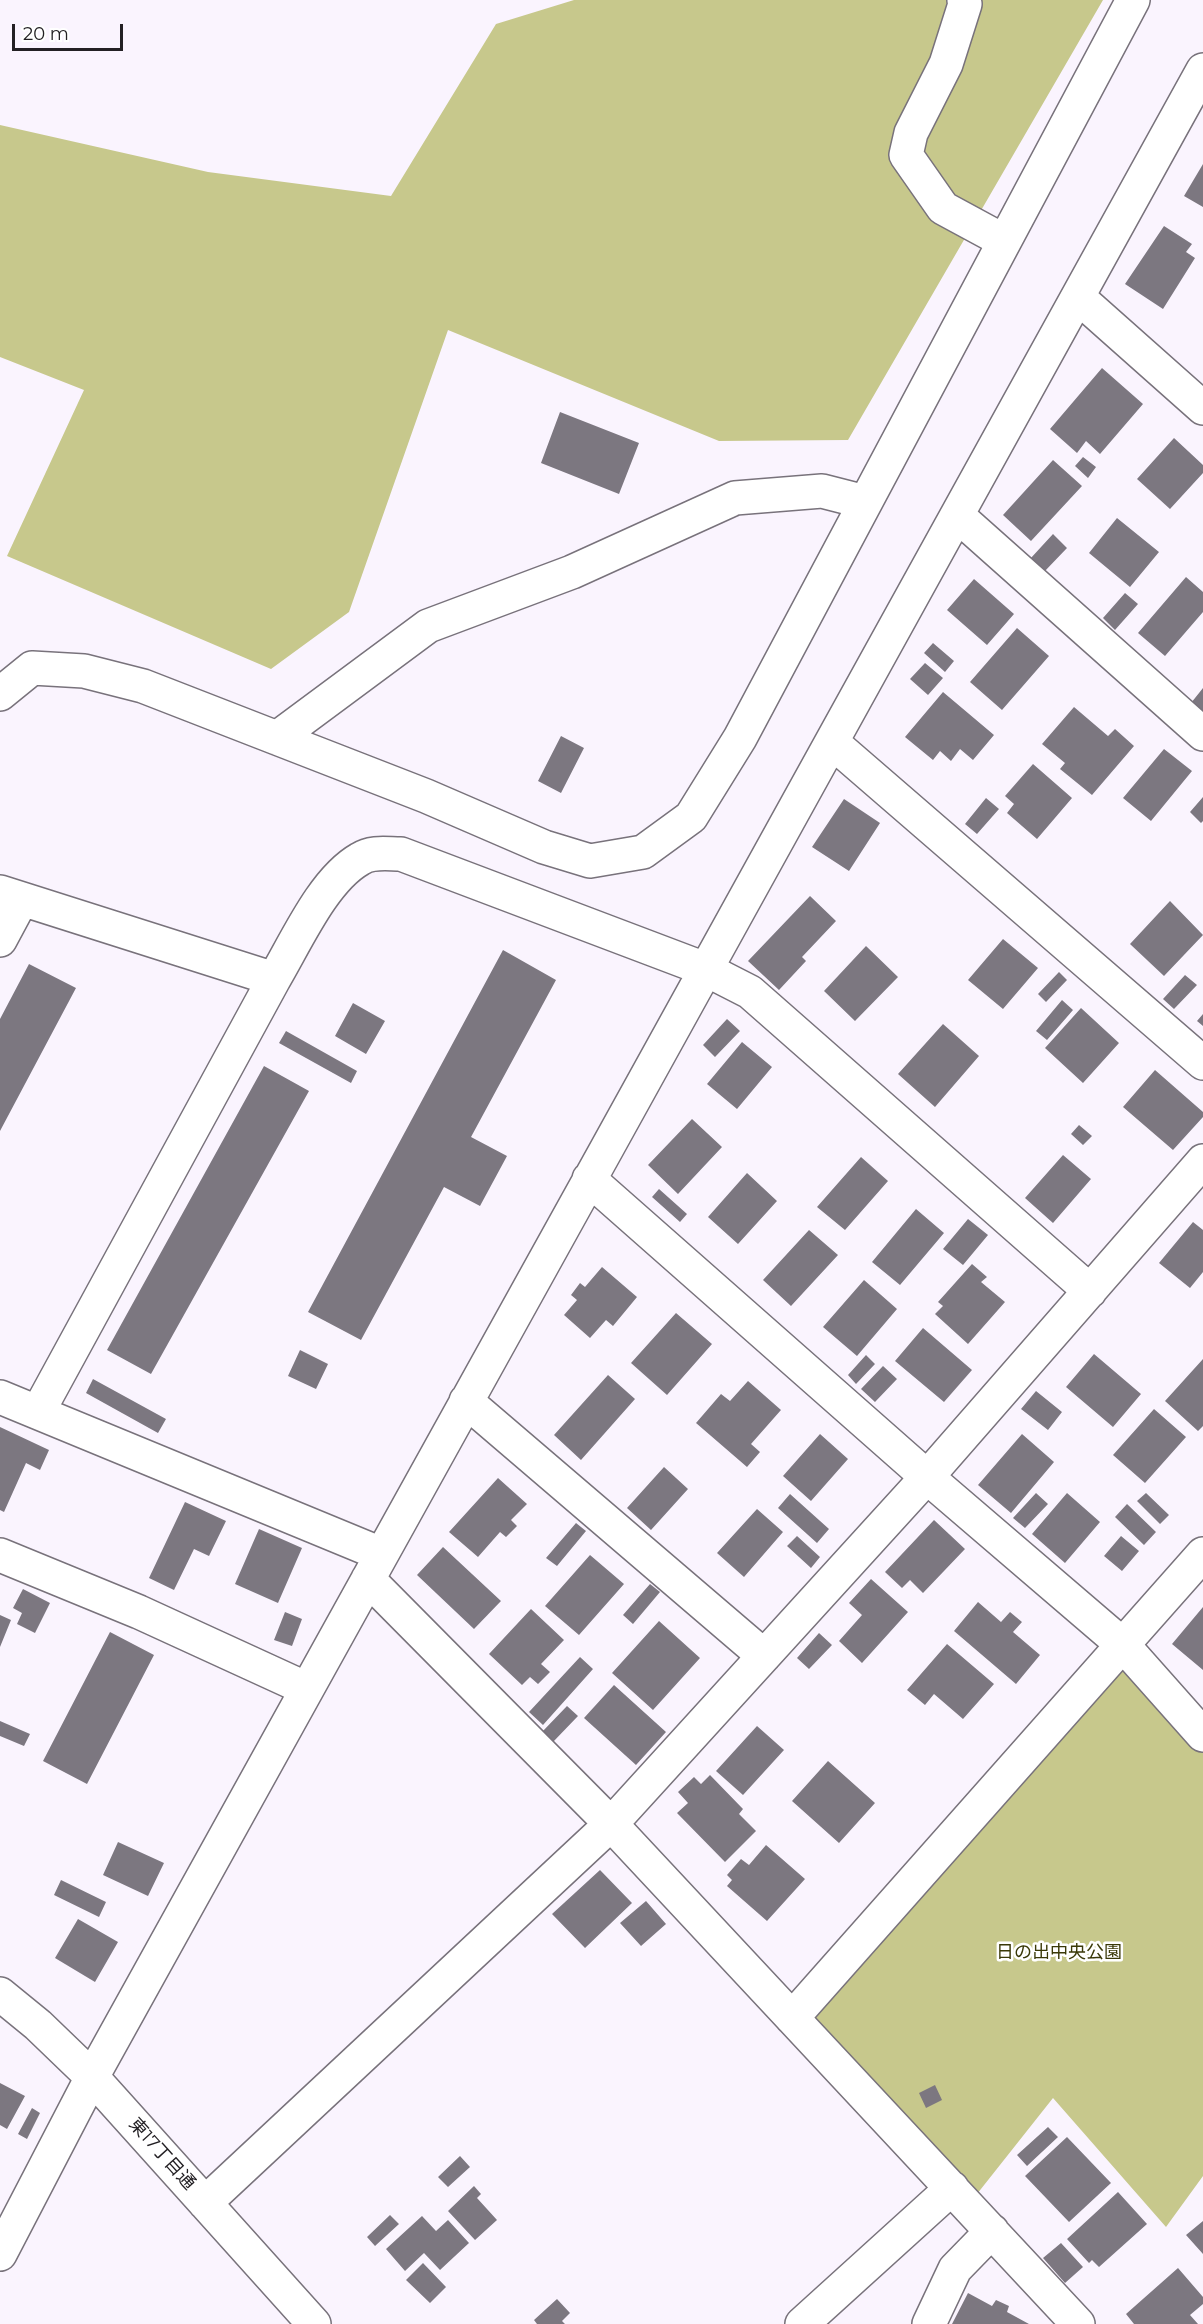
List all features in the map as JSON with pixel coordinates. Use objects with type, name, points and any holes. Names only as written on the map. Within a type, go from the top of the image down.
[{"type":"street","points":[[964,0],[965,4],[946,64],[911,133],[906,155],[943,208],[1004,241]]},
{"type":"street","points":[[0,694],[32,668],[84,671],[143,686],[426,796],[544,847],[590,861],[643,852],[691,817],[740,738],[1133,0]]},
{"type":"street","points":[[0,2254],[93,2077],[374,1567],[1202,76]]},
{"type":"street","points":[[1078,297],[1203,408]]},
{"type":"street","points":[[277,738],[428,626],[572,572],[735,498],[822,491],[865,502]]},
{"type":"street","points":[[958,516],[1203,734]]},
{"type":"street","points":[[833,743],[1203,1063]]},
{"type":"street","points":[[38,1412],[274,979],[331,883],[360,858],[375,853],[401,854],[705,969],[750,992],[1090,1291]]},
{"type":"street","points":[[0,940],[11,896],[274,979]]},
{"type":"street","points":[[205,2203],[611,1824],[927,1477],[1203,1161]]},
{"type":"street","points":[[589,1179],[927,1477],[1123,1645],[1203,1735]]},
{"type":"street","points":[[0,1397],[38,1412],[374,1567],[1078,2324]]},
{"type":"street","points":[[466,1401],[764,1656]]},
{"type":"street","points":[[792,2018],[1203,1554]]},
{"type":"street","points":[[0,1555],[139,1612],[307,1689]]},
{"type":"street","name":"東17丁目通","points":[[0,1994],[38,2025],[93,2077],[314,2324]]},
{"type":"street","points":[[802,2324],[952,2188]]},
{"type":"street","points":[[929,2324],[955,2269],[992,2231]]},
{"type":"green space","points":[[574,0],[1103,0],[848,440],[719,441],[448,330],[349,612],[271,669],[7,556],[84,390],[0,357],[0,125],[208,172],[391,196],[496,24]]},
{"type":"green space","name":"日の出中央公園","points":[[1125,1660],[1203,1748],[1203,2176],[1166,2227],[1053,2098],[977,2194],[809,2017]]},
{"type":"building","points":[[1203,164],[1203,207],[1184,196]]},
{"type":"building","points":[[1164,226],[1192,244],[1186,252],[1195,258],[1163,309],[1125,284]]},
{"type":"building","points":[[1102,368],[1143,404],[1100,454],[1086,441],[1077,453],[1050,429]]},
{"type":"building","points":[[560,412],[639,443],[619,494],[541,463]]},
{"type":"building","points":[[1174,438],[1203,465],[1203,473],[1170,509],[1137,479]]},
{"type":"building","points":[[1083,457],[1096,467],[1088,478],[1075,466]]},
{"type":"building","points":[[1053,460],[1082,486],[1031,541],[1003,515]]},
{"type":"building","points":[[1117,518],[1159,552],[1130,587],[1089,553]]},
{"type":"building","points":[[1053,534],[1067,548],[1044,572],[1030,559]]},
{"type":"building","points":[[1186,577],[1203,592],[1203,612],[1165,656],[1138,633]]},
{"type":"building","points":[[974,579],[1014,614],[987,645],[947,610]]},
{"type":"building","points":[[1125,593],[1138,604],[1115,630],[1103,618]]},
{"type":"building","points":[[1017,628],[1049,656],[1002,710],[970,682]]},
{"type":"building","points":[[933,643],[954,661],[945,672],[924,653]]},
{"type":"building","points":[[925,663],[943,678],[928,695],[910,679]]},
{"type":"building","points":[[1203,688],[1203,713],[1191,703]]},
{"type":"building","points":[[943,692],[994,735],[973,760],[960,749],[951,761],[940,751],[933,760],[905,737]]},
{"type":"building","points":[[1074,707],[1108,736],[1115,729],[1134,746],[1092,795],[1060,769],[1065,763],[1042,744]]},
{"type":"building","points":[[561,736],[584,748],[561,793],[538,781]]},
{"type":"building","points":[[1164,749],[1192,771],[1151,821],[1123,798]]},
{"type":"building","points":[[1033,764],[1072,798],[1037,839],[1007,813],[1014,804],[1005,796]]},
{"type":"building","points":[[1203,797],[1203,821],[1201,823],[1190,812]]},
{"type":"building","points":[[986,798],[999,809],[977,834],[965,824]]},
{"type":"building","points":[[844,799],[880,823],[849,871],[812,847]]},
{"type":"building","points":[[810,896],[836,921],[802,957],[806,961],[779,990],[748,961]]},
{"type":"building","points":[[1170,901],[1203,935],[1164,976],[1130,944]]},
{"type":"building","points":[[1003,939],[1038,968],[1003,1009],[968,980]]},
{"type":"building","points":[[866,946],[898,977],[855,1021],[824,991]]},
{"type":"building","points":[[503,950],[556,980],[471,1137],[507,1156],[480,1206],[444,1187],[361,1340],[308,1312]]},
{"type":"building","points":[[29,964],[76,988],[0,1131],[0,1019]]},
{"type":"building","points":[[1059,972],[1067,980],[1046,1002],[1038,994]]},
{"type":"building","points":[[1185,975],[1197,985],[1174,1009],[1163,999]]},
{"type":"building","points":[[1062,1000],[1073,1010],[1047,1040],[1036,1031]]},
{"type":"building","points":[[353,1003],[385,1021],[366,1054],[335,1036]]},
{"type":"building","points":[[1081,1008],[1119,1043],[1083,1083],[1045,1048]]},
{"type":"building","points":[[1203,1014],[1203,1026],[1197,1021]]},
{"type":"building","points":[[727,1019],[740,1031],[715,1057],[703,1045]]},
{"type":"building","points":[[943,1024],[979,1056],[935,1107],[898,1074]]},
{"type":"building","points":[[286,1031],[357,1071],[351,1083],[279,1043]]},
{"type":"building","points":[[742,1042],[772,1067],[737,1109],[707,1084]]},
{"type":"building","points":[[264,1066],[309,1091],[151,1374],[107,1350]]},
{"type":"building","points":[[1155,1070],[1203,1112],[1203,1117],[1173,1150],[1123,1107]]},
{"type":"building","points":[[692,1119],[722,1147],[678,1194],[648,1165]]},
{"type":"building","points":[[1079,1125],[1092,1136],[1083,1145],[1071,1134]]},
{"type":"building","points":[[1063,1155],[1091,1179],[1053,1223],[1025,1198]]},
{"type":"building","points":[[861,1157],[888,1181],[845,1230],[817,1207]]},
{"type":"building","points":[[747,1173],[777,1201],[738,1244],[708,1217]]},
{"type":"building","points":[[659,1189],[687,1214],[680,1222],[652,1197]]},
{"type":"building","points":[[916,1209],[944,1233],[900,1285],[872,1262]]},
{"type":"building","points":[[968,1219],[988,1235],[963,1265],[943,1249]]},
{"type":"building","points":[[1193,1222],[1203,1230],[1203,1272],[1190,1288],[1159,1263]]},
{"type":"building","points":[[809,1230],[838,1255],[791,1306],[763,1280]]},
{"type":"building","points":[[972,1264],[987,1277],[981,1282],[1005,1302],[968,1344],[935,1314],[943,1306],[938,1302]]},
{"type":"building","points":[[602,1267],[637,1297],[613,1326],[606,1320],[590,1338],[564,1315],[577,1300],[571,1295],[580,1283],[585,1287]]},
{"type":"building","points":[[864,1280],[897,1309],[857,1356],[823,1327]]},
{"type":"building","points":[[676,1313],[712,1344],[667,1395],[631,1363]]},
{"type":"building","points":[[923,1328],[972,1370],[944,1402],[895,1361]]},
{"type":"building","points":[[300,1350],[328,1364],[316,1389],[288,1376]]},
{"type":"building","points":[[1094,1354],[1141,1394],[1113,1427],[1066,1387]]},
{"type":"building","points":[[866,1355],[875,1364],[856,1384],[848,1375]]},
{"type":"building","points":[[1203,1359],[1203,1426],[1198,1431],[1165,1401]]},
{"type":"building","points":[[883,1366],[897,1379],[875,1402],[861,1389]]},
{"type":"building","points":[[608,1375],[635,1399],[581,1460],[554,1435]]},
{"type":"building","points":[[93,1379],[166,1419],[158,1433],[86,1393]]},
{"type":"building","points":[[748,1381],[781,1410],[751,1444],[760,1452],[747,1467],[696,1423],[721,1394],[730,1401]]},
{"type":"building","points":[[1036,1391],[1062,1412],[1048,1430],[1021,1409]]},
{"type":"building","points":[[1154,1409],[1186,1437],[1145,1483],[1113,1455]]},
{"type":"building","points":[[0,1427],[49,1450],[40,1470],[26,1463],[4,1512],[0,1510]]},
{"type":"building","points":[[820,1434],[848,1459],[811,1501],[783,1476]]},
{"type":"building","points":[[1022,1434],[1054,1462],[1011,1513],[978,1485]]},
{"type":"building","points":[[664,1467],[688,1489],[651,1530],[627,1508]]},
{"type":"building","points":[[498,1478],[527,1504],[511,1520],[517,1526],[506,1537],[500,1532],[478,1557],[449,1532]]},
{"type":"building","points":[[1036,1493],[1048,1504],[1025,1528],[1013,1518]]},
{"type":"building","points":[[1067,1493],[1100,1522],[1065,1563],[1032,1534]]},
{"type":"building","points":[[1146,1493],[1169,1515],[1160,1524],[1137,1501]]},
{"type":"building","points":[[790,1494],[829,1529],[817,1543],[778,1508]]},
{"type":"building","points":[[185,1502],[226,1521],[209,1556],[194,1549],[174,1590],[149,1578]]},
{"type":"building","points":[[1127,1504],[1156,1532],[1144,1545],[1115,1517]]},
{"type":"building","points":[[757,1509],[783,1532],[744,1577],[717,1553]]},
{"type":"building","points":[[934,1520],[965,1549],[923,1593],[910,1580],[902,1588],[885,1572]]},
{"type":"building","points":[[576,1523],[586,1531],[557,1566],[546,1558]]},
{"type":"building","points":[[259,1529],[302,1548],[278,1603],[235,1584]]},
{"type":"building","points":[[797,1536],[820,1557],[811,1568],[787,1546]]},
{"type":"building","points":[[1121,1536],[1139,1551],[1122,1571],[1104,1556]]},
{"type":"building","points":[[443,1547],[501,1601],[474,1629],[417,1575]]},
{"type":"building","points":[[590,1555],[624,1584],[579,1635],[545,1606]]},
{"type":"building","points":[[871,1579],[908,1612],[862,1663],[839,1641],[862,1615],[849,1603]]},
{"type":"building","points":[[650,1584],[660,1592],[633,1624],[623,1615]]},
{"type":"building","points":[[23,1589],[50,1603],[35,1633],[17,1624],[22,1613],[13,1608]]},
{"type":"building","points":[[978,1602],[1001,1622],[1010,1612],[1022,1622],[1013,1632],[1040,1655],[1016,1684],[954,1631]]},
{"type":"building","points":[[1203,1607],[1203,1670],[1172,1644]]},
{"type":"building","points":[[531,1609],[564,1640],[541,1664],[550,1672],[538,1684],[530,1677],[522,1685],[489,1654]]},
{"type":"building","points":[[285,1612],[302,1619],[292,1646],[274,1640]]},
{"type":"building","points":[[0,1615],[11,1620],[0,1647]]},
{"type":"building","points":[[659,1621],[700,1658],[653,1710],[612,1673]]},
{"type":"building","points":[[110,1632],[154,1655],[87,1784],[43,1761]]},
{"type":"building","points":[[819,1633],[832,1645],[809,1669],[797,1658]]},
{"type":"building","points":[[947,1644],[994,1684],[963,1719],[934,1694],[925,1705],[907,1690]]},
{"type":"building","points":[[580,1657],[593,1669],[543,1725],[529,1712]]},
{"type":"building","points":[[614,1685],[666,1732],[636,1765],[584,1718]]},
{"type":"building","points":[[567,1706],[578,1716],[553,1742],[542,1732]]},
{"type":"building","points":[[0,1721],[30,1734],[24,1746],[0,1736]]},
{"type":"building","points":[[757,1726],[784,1750],[743,1795],[716,1771]]},
{"type":"building","points":[[828,1761],[875,1803],[839,1843],[792,1801]]},
{"type":"building","points":[[710,1775],[743,1809],[739,1814],[756,1831],[725,1862],[677,1813],[688,1803],[678,1792],[694,1777],[701,1784]]},
{"type":"building","points":[[118,1842],[164,1863],[148,1896],[103,1875]]},
{"type":"building","points":[[766,1845],[805,1879],[767,1921],[727,1886],[732,1880],[727,1875],[741,1859],[749,1865]]},
{"type":"building","points":[[600,1870],[632,1903],[585,1948],[552,1914]]},
{"type":"building","points":[[61,1880],[106,1902],[99,1917],[54,1895]]},
{"type":"building","points":[[646,1901],[666,1924],[641,1946],[620,1923]]},
{"type":"building","points":[[78,1919],[118,1942],[95,1982],[55,1958]]},
{"type":"building","points":[[0,2083],[25,2096],[7,2129],[0,2125]]},
{"type":"building","points":[[935,2085],[942,2100],[926,2108],[919,2093]]},
{"type":"building","points":[[32,2108],[40,2113],[27,2139],[18,2134]]},
{"type":"building","points":[[1048,2127],[1058,2137],[1027,2166],[1017,2155]]},
{"type":"building","points":[[1067,2137],[1111,2183],[1069,2222],[1025,2176]]},
{"type":"building","points":[[460,2156],[470,2167],[448,2187],[438,2177]]},
{"type":"building","points":[[474,2186],[481,2194],[477,2198],[497,2220],[475,2240],[448,2211]]},
{"type":"building","points":[[1118,2192],[1147,2224],[1099,2267],[1092,2260],[1089,2263],[1067,2239]]},
{"type":"building","points":[[390,2215],[399,2224],[375,2246],[367,2237]]},
{"type":"building","points":[[422,2216],[436,2231],[448,2220],[469,2243],[440,2270],[424,2253],[405,2271],[386,2249]]},
{"type":"building","points":[[1203,2221],[1203,2254],[1186,2235]]},
{"type":"building","points":[[1061,2243],[1083,2267],[1065,2283],[1043,2258]]},
{"type":"building","points":[[423,2263],[446,2287],[430,2303],[406,2280]]},
{"type":"building","points":[[1178,2268],[1203,2297],[1203,2304],[1190,2315],[1198,2324],[1134,2324],[1126,2314]]},
{"type":"building","points":[[968,2293],[992,2306],[996,2300],[1009,2306],[1007,2312],[1029,2324],[952,2324]]},
{"type":"building","points":[[557,2299],[570,2313],[562,2321],[565,2324],[537,2324],[534,2320]]}]
